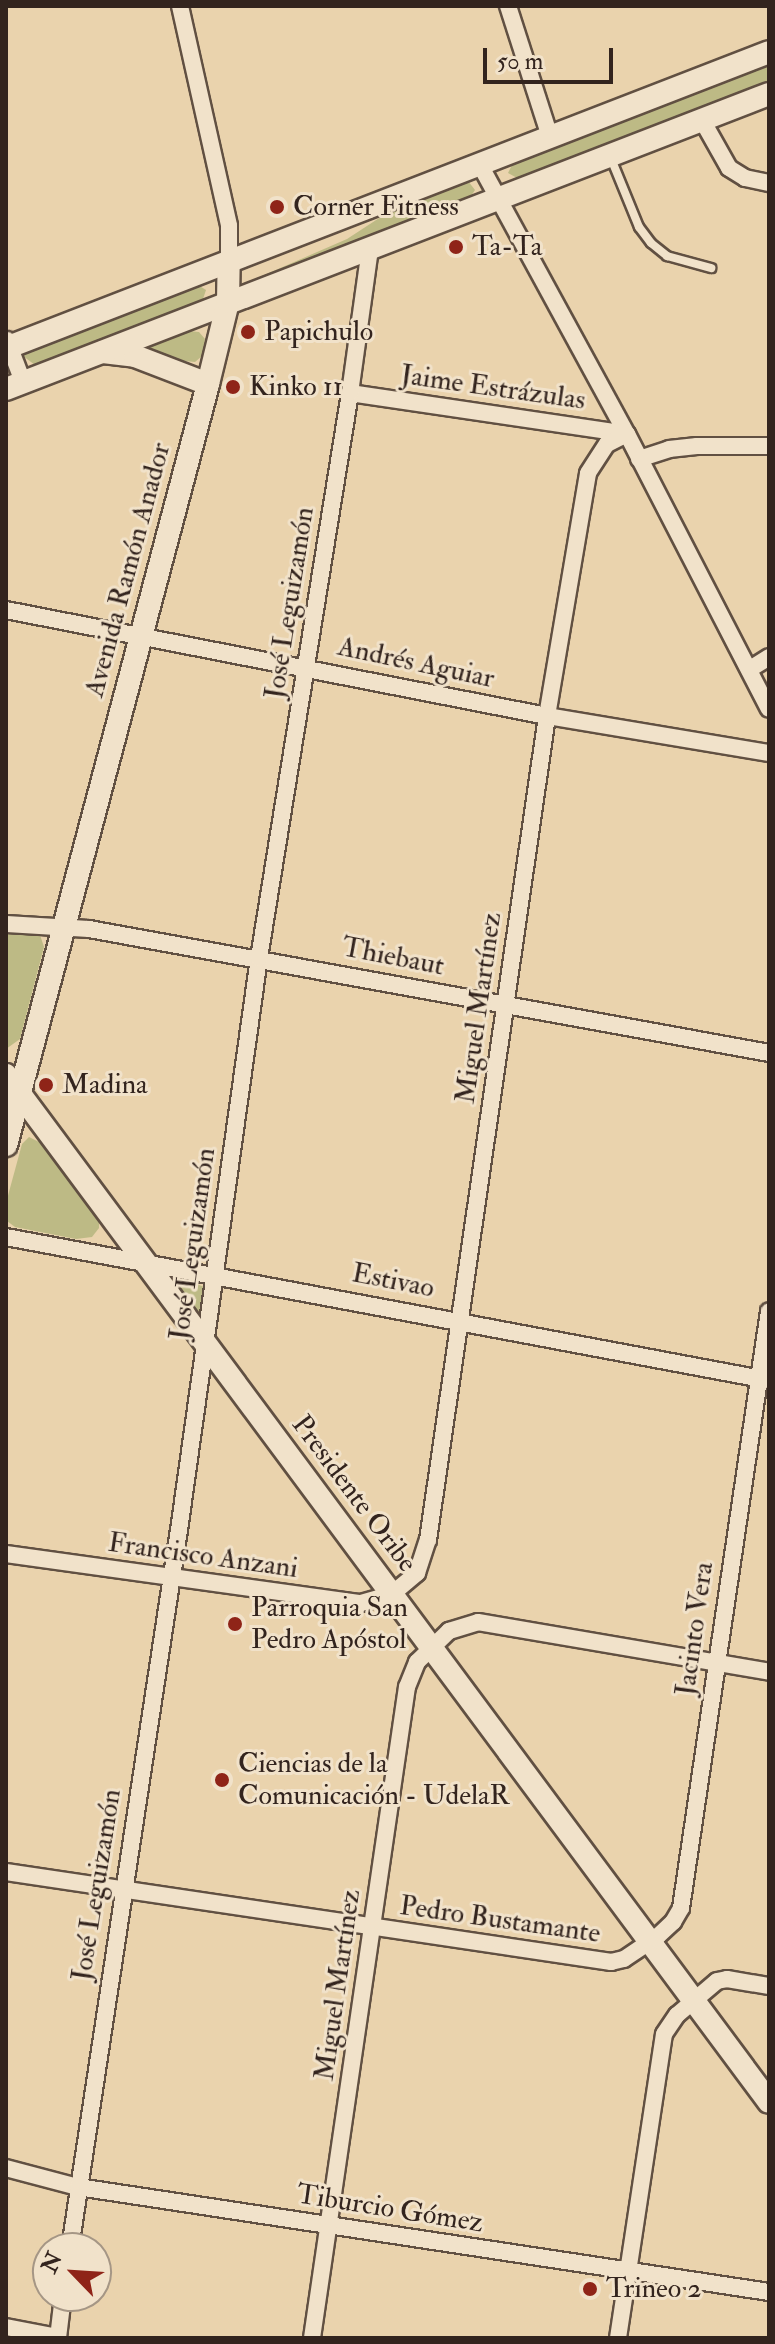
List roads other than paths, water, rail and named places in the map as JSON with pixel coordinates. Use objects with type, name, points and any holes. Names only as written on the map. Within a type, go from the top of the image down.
[{"type":"street","name":"Avenida Ramón Anador","points":[[6,1145],[13,1084],[65,925],[228,302],[229,226],[180,6]]},
{"type":"street","points":[[508,6],[550,137]]},
{"type":"street","points":[[769,52],[229,263],[7,344],[14,386],[769,94]]},
{"type":"street","points":[[702,120],[729,168],[745,178],[769,183]]},
{"type":"street","points":[[479,163],[627,434],[769,709]]},
{"type":"street","name":"José Leguizamón","points":[[72,2232],[171,1579],[259,958],[350,393],[370,248]]},
{"type":"street","points":[[102,352],[135,356],[208,384]]},
{"type":"street","name":"Jaime Estrázulas","points":[[350,393],[627,434]]},
{"type":"street","name":"Miguel Martínez","points":[[392,1594],[417,1573],[424,1558],[547,716],[588,473],[607,444],[627,434]]},
{"type":"street","points":[[639,459],[669,449],[697,446],[769,446]]},
{"type":"street","name":"Andrés Aguiar","points":[[6,610],[547,716],[769,753]]},
{"type":"street","points":[[750,669],[769,657]]},
{"type":"street","name":"Thiebaut","points":[[6,924],[65,925],[769,1053]]},
{"type":"street","name":"Presidente Oribe","points":[[13,1084],[769,2102]]},
{"type":"street","name":"Estivao","points":[[6,1237],[764,1379]]},
{"type":"street","name":"Jacinto Vera","points":[[650,1942],[673,1922],[681,1908],[717,1663],[764,1379],[769,1311]]},
{"type":"street","name":"Francisco Anzani","points":[[6,1554],[361,1603],[392,1594]]},
{"type":"street","points":[[431,1646],[459,1626],[478,1622],[769,1672]]},
{"type":"street","name":"Miguel Martínez","points":[[312,2338],[407,1687],[410,1673],[431,1646]]},
{"type":"street","name":"Pedro Bustamante","points":[[6,1872],[611,1962],[624,1959],[650,1942]]},
{"type":"street","points":[[618,2338],[668,2024],[717,1981],[727,1979],[769,1986]]},
{"type":"street","name":"Tiburcio Gómez","points":[[6,2168],[78,2187],[769,2292]]},
{"type":"street","points":[[6,2327],[58,2338],[61,2312]]},
{"type":"lane","points":[[610,155],[639,227],[651,243],[667,256],[711,268]]},
{"type":"place","name":"Corner Fitness","points":[[277,207]]},
{"type":"place","name":"Ta-Ta","points":[[456,247]]},
{"type":"place","name":"Papichulo","points":[[248,332]]},
{"type":"place","name":"Kinko 11","points":[[233,387]]},
{"type":"place","name":"Madina","points":[[46,1085]]},
{"type":"place","name":"Parroquia San Pedro Apóstol","points":[[235,1624]]},
{"type":"place","name":"Ciencias de la Comunicación - UdelaR","points":[[222,1780]]},
{"type":"place","name":"Trineo 2","points":[[590,2289]]}]
